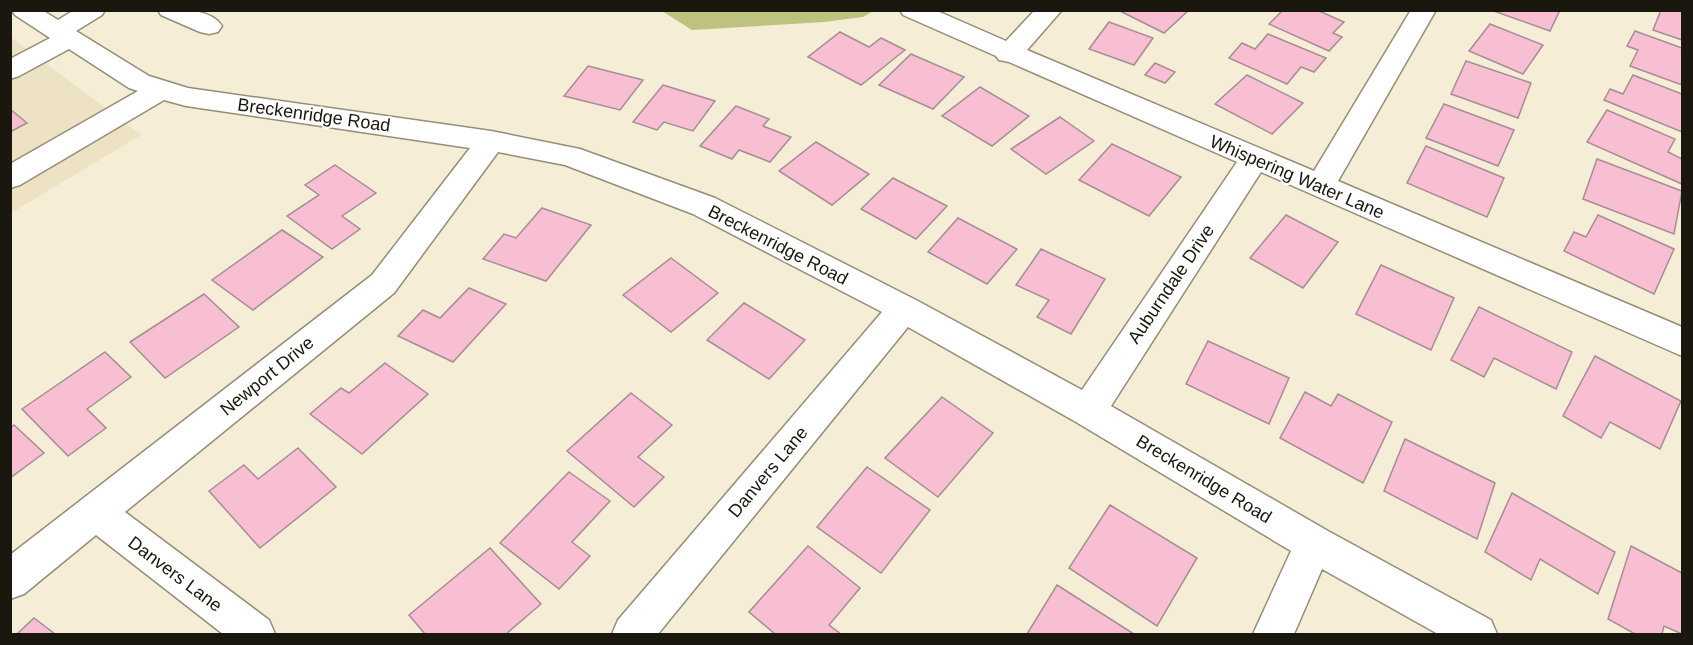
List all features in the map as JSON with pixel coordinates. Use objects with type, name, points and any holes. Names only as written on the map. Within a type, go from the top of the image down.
[{"type":"street","name":"Breckenridge Road","points":[[24,10],[62,36],[139,82],[186,97],[491,141],[570,156],[704,206],[904,309],[1088,411],[1314,544],[1476,634]]},
{"type":"street","points":[[10,70],[62,36],[93,10]]},
{"type":"street","points":[[170,10],[209,26]]},
{"type":"street","name":"Whispering Water Lane","points":[[912,10],[1008,54],[1683,342]]},
{"type":"street","points":[[1008,54],[1050,10]]},
{"type":"street","points":[[1320,186],[1424,10]]},
{"type":"street","points":[[10,178],[162,89]]},
{"type":"street","name":"Newport Drive","points":[[10,580],[383,284],[491,141]]},
{"type":"street","name":"Auburndale Drive","points":[[1088,411],[1255,158]]},
{"type":"street","name":"Danvers Lane","points":[[632,634],[904,309]]},
{"type":"street","name":"Danvers Lane","points":[[96,513],[255,634]]},
{"type":"street","points":[[1273,634],[1314,544]]},
{"type":"shaded area","points":[[10,36],[141,135],[11,213],[10,213]]},
{"type":"green space","points":[[662,11],[873,11],[863,17],[824,22],[692,30]]},
{"type":"building","points":[[1118,10],[1189,10],[1164,33]]},
{"type":"building","points":[[1283,10],[1317,10],[1344,22],[1333,33],[1342,37],[1329,51],[1269,24]]},
{"type":"building","points":[[1491,10],[1560,10],[1550,31]]},
{"type":"building","points":[[1661,10],[1682,10],[1682,40],[1653,30]]},
{"type":"building","points":[[1109,22],[1153,38],[1134,65],[1089,49]]},
{"type":"building","points":[[1490,24],[1543,45],[1523,74],[1469,51]]},
{"type":"building","points":[[1635,31],[1682,48],[1682,85],[1630,66],[1638,50],[1627,46]]},
{"type":"building","points":[[840,32],[869,47],[881,38],[905,50],[861,85],[808,57]]},
{"type":"building","points":[[1268,34],[1326,58],[1314,72],[1301,67],[1287,84],[1229,58],[1242,43],[1255,49]]},
{"type":"building","points":[[911,54],[964,77],[933,109],[879,85]]},
{"type":"building","points":[[1466,61],[1531,83],[1518,118],[1451,94]]},
{"type":"building","points":[[1155,63],[1175,72],[1165,83],[1145,75]]},
{"type":"building","points":[[588,66],[643,80],[620,110],[564,96]]},
{"type":"building","points":[[1247,75],[1303,103],[1272,134],[1215,104]]},
{"type":"building","points":[[1633,75],[1682,94],[1682,132],[1604,100],[1610,89],[1623,94]]},
{"type":"building","points":[[663,85],[715,101],[693,131],[664,122],[657,130],[633,122]]},
{"type":"building","points":[[980,87],[1029,116],[992,146],[942,116]]},
{"type":"building","points":[[1444,104],[1514,130],[1498,166],[1426,138]]},
{"type":"building","points":[[736,106],[769,119],[763,126],[791,137],[770,162],[739,150],[732,159],[700,146]]},
{"type":"building","points":[[10,109],[27,123],[10,132]]},
{"type":"building","points":[[1607,110],[1675,139],[1668,152],[1682,159],[1682,184],[1587,142]]},
{"type":"building","points":[[1060,117],[1094,141],[1046,174],[1011,149]]},
{"type":"building","points":[[816,142],[869,174],[832,205],[779,171]]},
{"type":"building","points":[[1112,144],[1181,177],[1149,216],[1079,180]]},
{"type":"building","points":[[1426,146],[1504,178],[1487,217],[1407,183]]},
{"type":"building","points":[[1597,159],[1682,191],[1674,234],[1583,199]]},
{"type":"building","points":[[335,165],[376,193],[342,216],[360,229],[332,249],[287,216],[319,195],[305,185]]},
{"type":"building","points":[[893,178],[947,206],[916,239],[861,209]]},
{"type":"building","points":[[542,208],[591,225],[546,281],[483,259],[504,234],[516,238]]},
{"type":"building","points":[[1286,215],[1338,242],[1303,288],[1250,258]]},
{"type":"building","points":[[1598,215],[1674,249],[1654,294],[1564,251],[1574,232],[1586,237]]},
{"type":"building","points":[[958,218],[1017,249],[987,284],[928,252]]},
{"type":"building","points":[[282,230],[323,257],[253,310],[212,280]]},
{"type":"building","points":[[1041,249],[1105,279],[1071,334],[1037,317],[1049,300],[1016,285]]},
{"type":"building","points":[[671,258],[718,293],[671,332],[623,295]]},
{"type":"building","points":[[1381,265],[1454,298],[1431,350],[1356,314]]},
{"type":"building","points":[[469,288],[506,304],[453,362],[398,336],[423,310],[440,318]]},
{"type":"building","points":[[204,294],[239,327],[165,378],[130,342]]},
{"type":"building","points":[[744,303],[805,340],[769,379],[707,340]]},
{"type":"building","points":[[1479,307],[1572,352],[1556,389],[1494,358],[1484,377],[1451,360]]},
{"type":"building","points":[[1208,341],[1289,378],[1269,424],[1186,384]]},
{"type":"building","points":[[105,352],[131,377],[87,409],[106,428],[68,456],[22,409]]},
{"type":"building","points":[[1595,356],[1681,401],[1660,449],[1610,422],[1601,438],[1563,416]]},
{"type":"building","points":[[385,363],[428,394],[362,454],[310,414],[341,388],[349,393]]},
{"type":"building","points":[[1305,392],[1331,406],[1338,394],[1392,422],[1363,483],[1280,438]]},
{"type":"building","points":[[631,393],[672,425],[638,457],[664,477],[634,507],[567,451]]},
{"type":"building","points":[[942,397],[993,433],[938,497],[885,458]]},
{"type":"building","points":[[14,425],[44,453],[10,478],[10,428]]},
{"type":"building","points":[[1405,439],[1495,483],[1477,539],[1384,491]]},
{"type":"building","points":[[298,448],[336,487],[260,548],[209,491],[244,465],[258,479]]},
{"type":"building","points":[[867,467],[930,510],[881,573],[817,527]]},
{"type":"building","points":[[569,472],[610,501],[572,542],[590,556],[559,589],[500,543]]},
{"type":"building","points":[[1512,493],[1615,552],[1598,594],[1540,559],[1531,580],[1485,552]]},
{"type":"building","points":[[1110,505],[1197,558],[1157,626],[1069,568]]},
{"type":"building","points":[[808,546],[860,588],[829,625],[841,634],[775,634],[749,612]]},
{"type":"building","points":[[1631,546],[1682,573],[1682,634],[1664,626],[1662,634],[1635,634],[1608,619]]},
{"type":"building","points":[[490,548],[541,604],[506,634],[425,634],[409,615]]},
{"type":"building","points":[[1057,585],[1134,634],[1027,634]]},
{"type":"building","points":[[34,618],[55,634],[17,634]]}]
